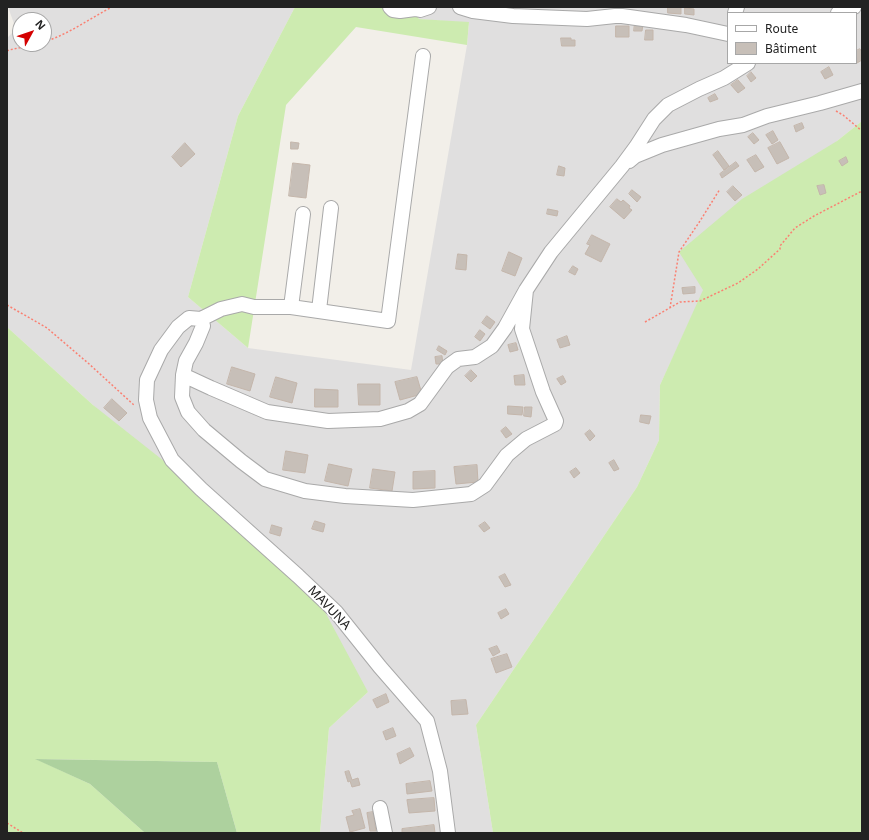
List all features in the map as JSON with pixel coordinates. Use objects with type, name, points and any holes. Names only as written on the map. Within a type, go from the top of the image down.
[{"type":"street","points":[[390,7],[393,10],[400,11],[415,9],[420,10],[429,7]]},
{"type":"street","points":[[460,7],[473,11],[513,16],[587,19],[622,16],[686,25],[727,34]]},
{"type":"street","points":[[841,12],[854,7]]},
{"type":"street","points":[[423,56],[388,321],[291,307],[254,307],[242,304],[220,309],[201,319],[203,326],[186,361],[183,375],[182,397],[188,412],[204,430],[265,479],[305,491],[345,496],[413,500],[471,494],[485,485],[507,455],[526,439],[555,424],[556,421],[543,392],[522,329],[526,290]]},
{"type":"street","points":[[183,375],[267,412],[328,422],[380,419],[408,411],[420,404],[447,367],[458,359],[475,357],[492,346],[505,328],[526,290],[551,252],[622,166],[654,119],[668,105],[724,78],[746,64]]},
{"type":"street","points":[[622,166],[635,156],[662,145],[719,129],[743,125],[767,116],[862,91]]},
{"type":"street","points":[[319,310],[331,208]]},
{"type":"street","points":[[291,307],[303,214]]},
{"type":"street","name":"MAVUNA","points":[[201,319],[189,318],[178,327],[161,350],[147,380],[146,400],[150,418],[172,460],[336,612],[380,667],[427,721],[440,771],[448,833]]},
{"type":"street","points":[[380,808],[385,833]]},
{"type":"path","points":[[52,40],[67,33],[112,7]]},
{"type":"path","points":[[7,46],[8,50]]},
{"type":"path","points":[[820,102],[843,115],[862,131]]},
{"type":"path","points":[[670,308],[679,252],[720,189]]},
{"type":"path","points":[[645,322],[680,302],[700,301],[738,283],[758,269],[780,249],[780,246],[795,228],[814,216],[862,191]]},
{"type":"path","points":[[7,305],[47,328],[88,363],[134,406],[150,418]]},
{"type":"path","points":[[7,823],[23,833]]},
{"type":"shaded area","points":[[8,7],[295,7],[238,116],[188,297],[248,348],[411,370],[467,45],[469,23],[419,19],[412,7],[862,7],[862,121],[837,141],[704,290],[660,385],[659,440],[637,487],[476,725],[493,833],[320,833],[329,728],[368,692],[93,405],[7,327],[7,38],[12,33],[12,52],[52,52],[52,12],[12,12],[12,18]]},
{"type":"green space","points":[[295,7],[412,7],[419,19],[469,22],[467,45],[356,27],[286,105],[248,348],[188,297],[238,116]]},
{"type":"green space","points":[[862,121],[862,833],[493,833],[476,725],[637,487],[659,440],[660,385],[703,290],[679,252],[742,199],[837,141]]},
{"type":"green space","points":[[7,327],[93,405],[303,571],[368,692],[329,728],[320,833],[237,833],[217,762],[36,759],[90,784],[145,833],[7,833]]},
{"type":"green space","points":[[35,759],[217,762],[237,833],[145,833],[90,784]]},
{"type":"building","points":[[668,7],[681,7],[681,14],[668,13]]},
{"type":"building","points":[[685,8],[694,9],[694,15],[685,14]]},
{"type":"building","points":[[635,23],[643,24],[642,31],[634,31]]},
{"type":"building","points":[[616,26],[629,26],[629,37],[616,37]]},
{"type":"building","points":[[646,30],[653,30],[653,40],[645,40]]},
{"type":"building","points":[[561,38],[571,38],[571,40],[575,40],[575,46],[562,46]]},
{"type":"building","points":[[860,49],[862,52],[862,60],[857,63],[857,50]]},
{"type":"building","points":[[829,67],[833,75],[825,79],[821,72]]},
{"type":"building","points":[[751,72],[756,78],[751,82],[747,76]]},
{"type":"building","points":[[738,80],[745,88],[738,93],[731,85]]},
{"type":"building","points":[[715,94],[718,99],[710,102],[708,98]]},
{"type":"building","points":[[802,123],[804,128],[796,132],[794,126]]},
{"type":"building","points":[[773,131],[778,140],[772,144],[766,135]]},
{"type":"building","points":[[753,133],[759,140],[754,144],[748,137]]},
{"type":"building","points":[[291,142],[299,143],[298,149],[291,149]]},
{"type":"building","points":[[780,142],[789,158],[777,164],[768,148]]},
{"type":"building","points":[[185,143],[195,154],[181,167],[172,157]]},
{"type":"building","points":[[718,151],[729,166],[724,170],[713,155]]},
{"type":"building","points":[[756,155],[764,167],[755,172],[747,160]]},
{"type":"building","points":[[846,157],[848,162],[842,166],[839,161]]},
{"type":"building","points":[[736,162],[739,166],[722,178],[720,174]]},
{"type":"building","points":[[293,163],[310,165],[306,198],[289,196]]},
{"type":"building","points":[[559,166],[565,168],[564,176],[557,175]]},
{"type":"building","points":[[824,185],[826,193],[820,195],[817,186]]},
{"type":"building","points":[[733,186],[742,195],[735,201],[727,192]]},
{"type":"building","points":[[632,190],[641,197],[637,202],[629,194]]},
{"type":"building","points":[[617,199],[621,202],[623,200],[632,210],[624,219],[610,207]]},
{"type":"building","points":[[548,209],[558,211],[557,216],[547,214]]},
{"type":"building","points":[[592,235],[610,244],[601,262],[585,254],[590,245],[587,244]]},
{"type":"building","points":[[509,252],[522,258],[515,276],[502,271]]},
{"type":"building","points":[[458,254],[467,255],[466,270],[456,269]]},
{"type":"building","points":[[573,266],[578,269],[575,275],[569,272]]},
{"type":"building","points":[[695,287],[695,293],[683,294],[682,288]]},
{"type":"building","points":[[487,316],[495,322],[490,329],[482,323]]},
{"type":"building","points":[[480,330],[485,334],[480,341],[475,337]]},
{"type":"building","points":[[567,336],[570,345],[560,348],[557,340]]},
{"type":"building","points":[[516,343],[518,350],[510,352],[508,345]]},
{"type":"building","points":[[439,346],[447,351],[445,355],[437,350]]},
{"type":"building","points":[[442,356],[443,364],[436,364],[435,357]]},
{"type":"building","points":[[232,367],[255,374],[250,391],[227,384]]},
{"type":"building","points":[[471,370],[477,376],[471,382],[465,376]]},
{"type":"building","points":[[524,375],[525,385],[515,385],[514,376]]},
{"type":"building","points":[[563,376],[566,382],[561,385],[557,379]]},
{"type":"building","points":[[276,377],[297,383],[292,403],[270,397]]},
{"type":"building","points":[[417,377],[422,394],[400,400],[395,382]]},
{"type":"building","points":[[358,384],[380,384],[380,405],[359,405]]},
{"type":"building","points":[[315,389],[338,390],[338,407],[315,407]]},
{"type":"building","points":[[112,399],[127,413],[119,421],[104,408]]},
{"type":"building","points":[[508,406],[523,407],[522,415],[508,414]]},
{"type":"building","points":[[525,407],[532,407],[531,417],[524,416]]},
{"type":"building","points":[[641,415],[651,416],[649,424],[640,422]]},
{"type":"building","points":[[506,427],[512,434],[506,438],[501,431]]},
{"type":"building","points":[[590,430],[595,436],[590,441],[585,434]]},
{"type":"building","points":[[286,451],[308,455],[305,473],[283,470]]},
{"type":"building","points":[[614,460],[619,469],[614,471],[609,463]]},
{"type":"building","points":[[329,464],[352,469],[348,486],[325,481]]},
{"type":"building","points":[[477,465],[478,482],[456,484],[454,467]]},
{"type":"building","points":[[576,468],[580,473],[574,478],[570,472]]},
{"type":"building","points":[[373,469],[395,472],[392,491],[370,488]]},
{"type":"building","points":[[435,471],[435,488],[413,489],[413,472]]},
{"type":"building","points":[[315,521],[325,524],[323,532],[312,529]]},
{"type":"building","points":[[485,522],[490,528],[484,532],[479,526]]},
{"type":"building","points":[[272,525],[282,528],[280,536],[270,533]]},
{"type":"building","points":[[505,574],[511,585],[505,587],[499,577]]},
{"type":"building","points":[[506,609],[509,614],[501,619],[498,613]]},
{"type":"building","points":[[497,646],[500,652],[493,656],[489,649]]},
{"type":"building","points":[[507,654],[512,667],[496,673],[491,659]]},
{"type":"building","points":[[386,694],[389,702],[377,708],[373,700]]},
{"type":"building","points":[[466,700],[468,714],[452,715],[451,701]]},
{"type":"building","points":[[393,728],[396,736],[386,740],[383,732]]},
{"type":"building","points":[[410,748],[414,756],[400,764],[397,754]]},
{"type":"building","points":[[349,771],[352,780],[358,778],[360,785],[352,787],[350,781],[348,782],[345,772]]},
{"type":"building","points":[[430,781],[432,791],[407,794],[406,784]]},
{"type":"building","points":[[434,798],[435,811],[409,813],[407,800]]},
{"type":"building","points":[[360,809],[365,828],[350,832],[346,817],[354,815],[352,811]]},
{"type":"building","points":[[373,812],[376,831],[370,831],[367,813]]},
{"type":"building","points":[[434,825],[435,833],[402,833],[402,829]]}]
